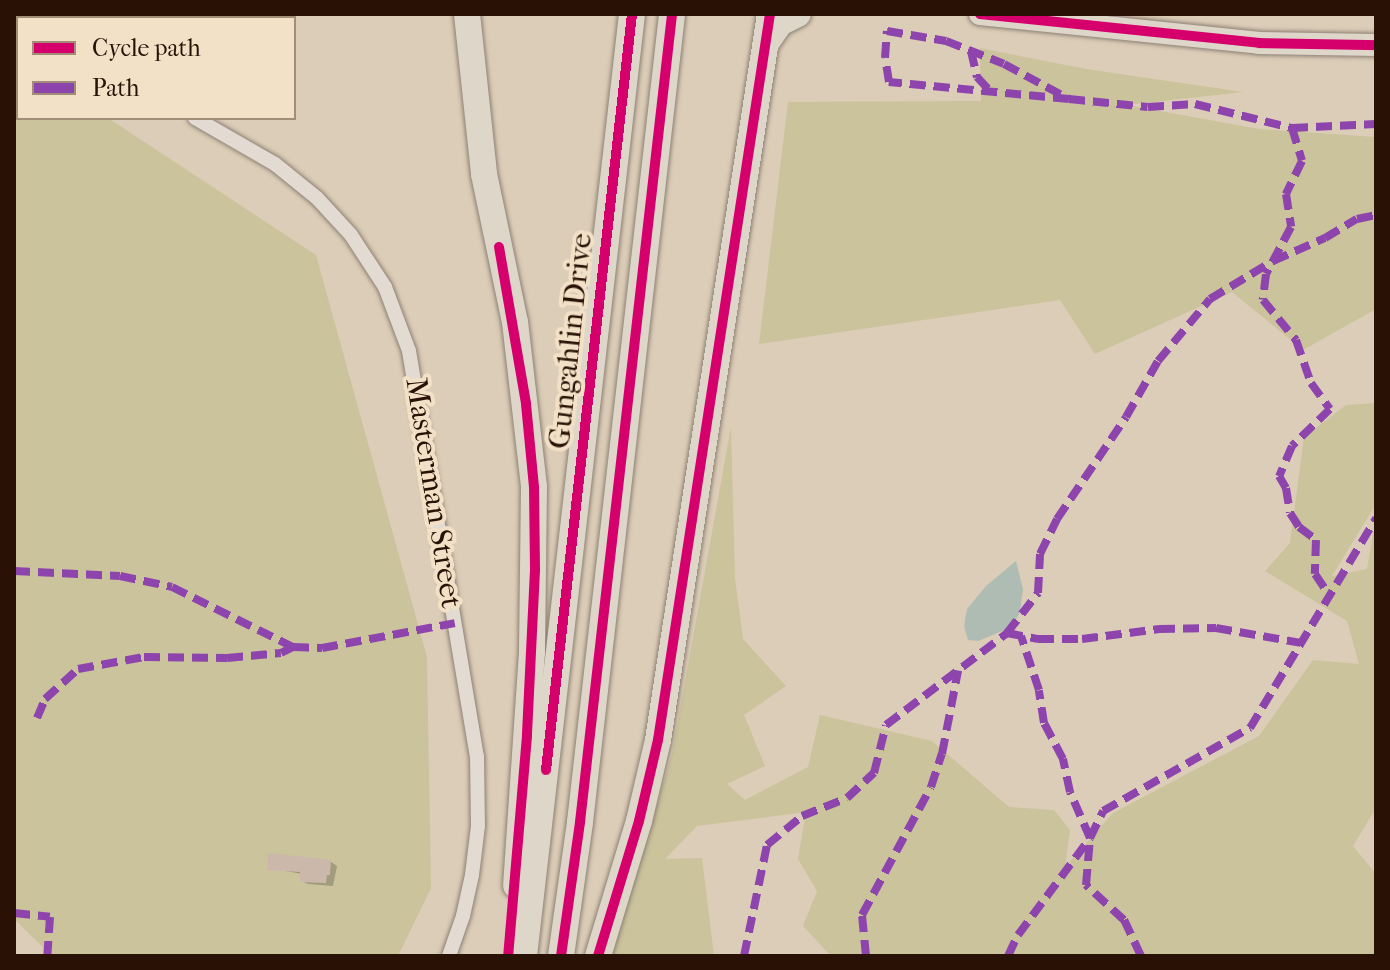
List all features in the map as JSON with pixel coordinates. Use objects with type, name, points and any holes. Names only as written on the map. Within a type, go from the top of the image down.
[{"type":"highway","points":[[467,14],[484,174],[515,322],[534,487],[532,652],[508,956]]},
{"type":"highway","points":[[475,82],[482,14]]},
{"type":"highway","name":"Gungahlin Drive","points":[[524,956],[632,14]]},
{"type":"highway","name":"Gungahlin Drive","points":[[561,956],[580,822],[672,14]]},
{"type":"highway","points":[[598,956],[639,821],[658,740],[770,14]]},
{"type":"highway","points":[[764,46],[780,23],[798,14]]},
{"type":"main road","points":[[980,14],[1243,42],[1376,45]]},
{"type":"street","name":"Masterman Street","points":[[198,120],[275,164],[317,198],[351,235],[385,287],[409,351],[477,756],[478,826],[472,875],[463,916],[449,956]]},
{"type":"shaded area","points":[[14,14],[104,14],[16,16],[16,120],[111,120],[316,255],[427,657],[431,888],[398,956],[52,956],[14,919]]},
{"type":"shaded area","points":[[980,48],[1086,69],[1243,92],[1127,105],[1259,129],[1376,137],[1376,309],[1303,350],[1232,292],[1095,354],[1060,300],[759,344],[788,102],[981,101]]},
{"type":"shaded area","points":[[1376,403],[1376,504],[1332,576],[1367,569],[1376,516],[1376,808],[1353,846],[1376,874],[1376,956],[831,956],[803,926],[817,891],[798,859],[806,812],[697,826],[665,859],[702,858],[714,956],[612,956],[672,754],[731,427],[735,578],[743,639],[786,686],[744,715],[765,766],[727,784],[745,800],[808,767],[820,715],[932,741],[1009,807],[1054,810],[1070,830],[1065,867],[1113,813],[1259,736],[1313,660],[1359,664],[1347,621],[1265,571],[1290,543],[1304,437],[1346,405]]},
{"type":"shaded area","points":[[1016,561],[1023,589],[1020,612],[1012,627],[978,641],[968,640],[964,626],[967,609],[986,586]]},
{"type":"building","points":[[268,853],[331,860],[330,875],[327,875],[326,883],[300,882],[300,872],[267,870]]},
{"type":"marked path","points":[[1069,99],[889,82],[885,58],[887,31],[946,41],[1004,64],[1069,99],[1148,107],[1195,104],[1292,128],[1376,124]]},
{"type":"marked path","points":[[971,51],[977,77],[991,92]]},
{"type":"marked path","points":[[1292,128],[1302,161],[1286,194],[1291,227],[1266,274],[1263,300],[1296,340],[1311,383],[1330,409],[1292,446],[1279,476],[1286,488],[1290,513],[1299,527],[1316,540],[1315,574],[1329,595]]},
{"type":"marked path","points":[[1007,633],[1038,593],[1040,554],[1057,519],[1126,417],[1158,361],[1210,299],[1273,261],[1325,238],[1357,219],[1376,215]]},
{"type":"marked path","points":[[1141,956],[1124,920],[1086,885],[1090,838],[1103,811],[1250,728],[1376,518]]},
{"type":"marked path","points":[[14,571],[120,576],[172,587],[293,647],[322,648],[455,623]]},
{"type":"marked path","points":[[744,956],[767,845],[802,816],[847,798],[874,773],[886,725],[1007,633],[1038,639],[1082,639],[1159,629],[1216,628],[1301,643]]},
{"type":"marked path","points":[[1008,956],[1018,935],[1090,838],[1070,792],[1063,759],[1044,723],[1039,690],[1021,636]]},
{"type":"marked path","points":[[37,718],[45,699],[78,669],[144,657],[227,658],[281,653],[293,647]]},
{"type":"marked path","points":[[866,956],[862,915],[931,787],[942,754],[958,671]]},
{"type":"marked path","points":[[14,913],[50,917],[47,956]]},
{"type":"cycle path","points":[[546,770],[632,14]]},
{"type":"cycle path","points":[[561,956],[580,822],[672,14]]},
{"type":"cycle path","points":[[598,956],[639,821],[658,740],[770,14]]},
{"type":"cycle path","points":[[980,14],[1259,43],[1376,45]]},
{"type":"cycle path","points":[[499,247],[526,404],[534,487],[535,570],[527,736],[508,956]]}]
